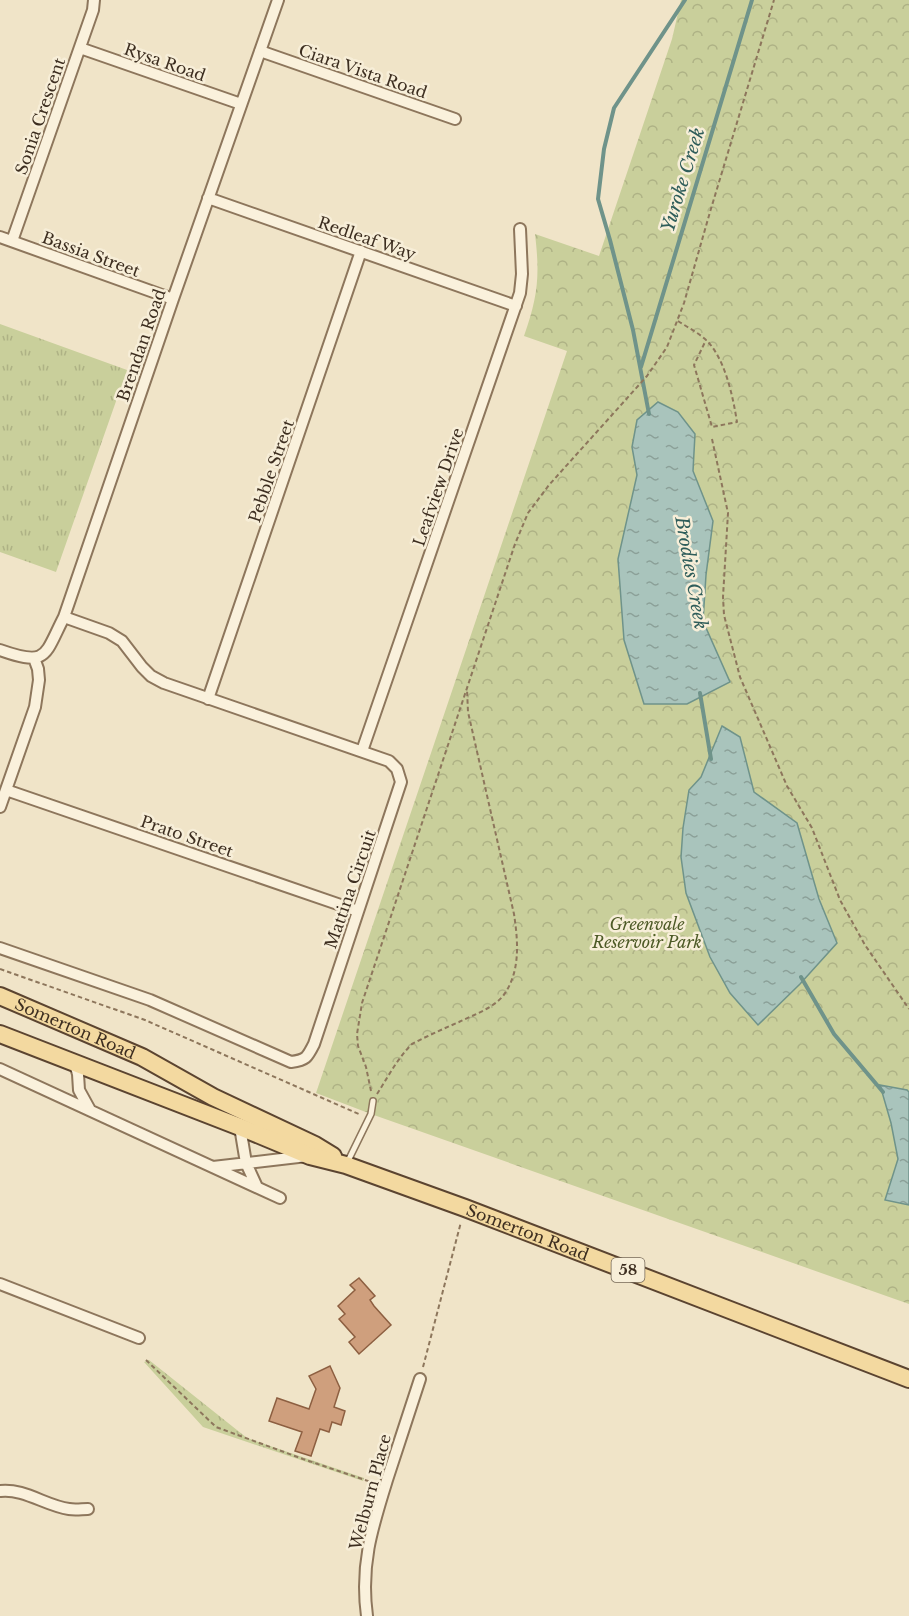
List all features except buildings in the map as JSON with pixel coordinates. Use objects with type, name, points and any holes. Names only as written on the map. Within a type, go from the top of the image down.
[{"type":"main road","name":"Somerton Road","points":[[0,996],[142,1057],[213,1097],[315,1145],[346,1165]]},
{"type":"main road","name":"Somerton Road","points":[[0,1034],[310,1156],[346,1165],[465,1208],[909,1379]]},
{"type":"street","name":"Sonia Crescent","points":[[12,241],[93,10],[94,0]]},
{"type":"street","name":"Brendan Road","points":[[34,658],[48,652],[64,617],[278,0]]},
{"type":"street","name":"Rysa Road","points":[[80,48],[241,104]]},
{"type":"street","name":"Ciara Vista Road","points":[[260,51],[455,119]]},
{"type":"street","name":"Redleaf Way","points":[[208,198],[516,306]]},
{"type":"street","name":"Leafview Drive","points":[[362,751],[520,293],[522,274],[520,229]]},
{"type":"street","name":"Bassia Street","points":[[0,237],[173,299]]},
{"type":"street","name":"Pebble Street","points":[[208,699],[361,251]]},
{"type":"street","name":"Mattina Circuit","points":[[0,948],[150,1000],[291,1062],[301,1061],[308,1057],[314,1044],[401,782],[397,769],[389,761],[164,683],[151,676],[142,667],[122,640],[64,617]]},
{"type":"street","points":[[0,650],[21,657],[34,658],[39,680],[35,707],[0,807]]},
{"type":"street","name":"Prato Street","points":[[6,790],[358,911]]},
{"type":"street","name":"Somerton Road","points":[[75,1064],[79,1090],[90,1110]]},
{"type":"street","points":[[0,1069],[280,1198]]},
{"type":"street","name":"Somerton Road","points":[[213,1097],[240,1127]]},
{"type":"street","points":[[240,1127],[246,1163],[257,1188]]},
{"type":"street","name":"Somerton Road","points":[[213,1167],[310,1156]]},
{"type":"street","points":[[0,1284],[139,1338]]},
{"type":"street","name":"Welburn Place","points":[[367,1616],[365,1589],[368,1547],[420,1379]]},
{"type":"street","points":[[0,1491],[6,1490],[33,1497],[69,1509],[88,1509]]},
{"type":"lane","points":[[346,1165],[369,1119],[373,1101]]},
{"type":"path","points":[[373,1101],[366,1067],[358,1046],[359,1018],[379,950],[515,544],[528,513],[549,485],[632,394],[667,347],[678,321],[774,0]]},
{"type":"path","points":[[678,321],[706,340],[719,357],[737,422],[712,427],[694,365],[706,340]]},
{"type":"path","points":[[712,439],[728,513],[724,615],[740,677],[787,786],[812,828],[840,900],[865,945],[909,1010]]},
{"type":"path","points":[[373,1101],[397,1062],[412,1044],[484,1010],[503,996],[513,976],[518,953],[518,938],[468,712],[467,686]]},
{"type":"path","points":[[0,969],[145,1020],[369,1119]]},
{"type":"path","points":[[420,1379],[465,1208]]},
{"type":"path","points":[[146,1360],[216,1427],[385,1487]]},
{"type":"green space","name":"Greenvale Reservoir Park","points":[[681,0],[909,0],[909,1304],[316,1093],[567,351],[524,336],[537,286],[535,234],[599,256],[672,39]]},
{"type":"green space","points":[[0,324],[127,370],[56,572],[0,552]]},
{"type":"green space","points":[[149,1360],[247,1438],[364,1478],[363,1481],[203,1427],[144,1362]]},
{"type":"water","points":[[658,402],[678,412],[695,434],[693,471],[713,521],[703,621],[730,682],[687,704],[644,704],[624,640],[618,559],[637,475],[632,447],[637,420]]},
{"type":"water","points":[[722,726],[740,737],[754,792],[797,823],[819,899],[837,943],[800,984],[758,1025],[730,993],[710,957],[686,893],[681,857],[689,790],[701,777]]},
{"type":"water","points":[[880,1085],[909,1092],[909,1205],[885,1200],[898,1159]]},
{"type":"waterway","name":"Brodies Creek","points":[[649,414],[633,330],[598,199],[604,149],[614,108],[685,0]]},
{"type":"waterway","name":"Yuroke Creek","points":[[641,367],[752,0]]},
{"type":"waterway","name":"Brodies Creek","points":[[700,693],[711,759]]},
{"type":"waterway","name":"Brodies Creek","points":[[801,977],[834,1034],[883,1092]]}]
